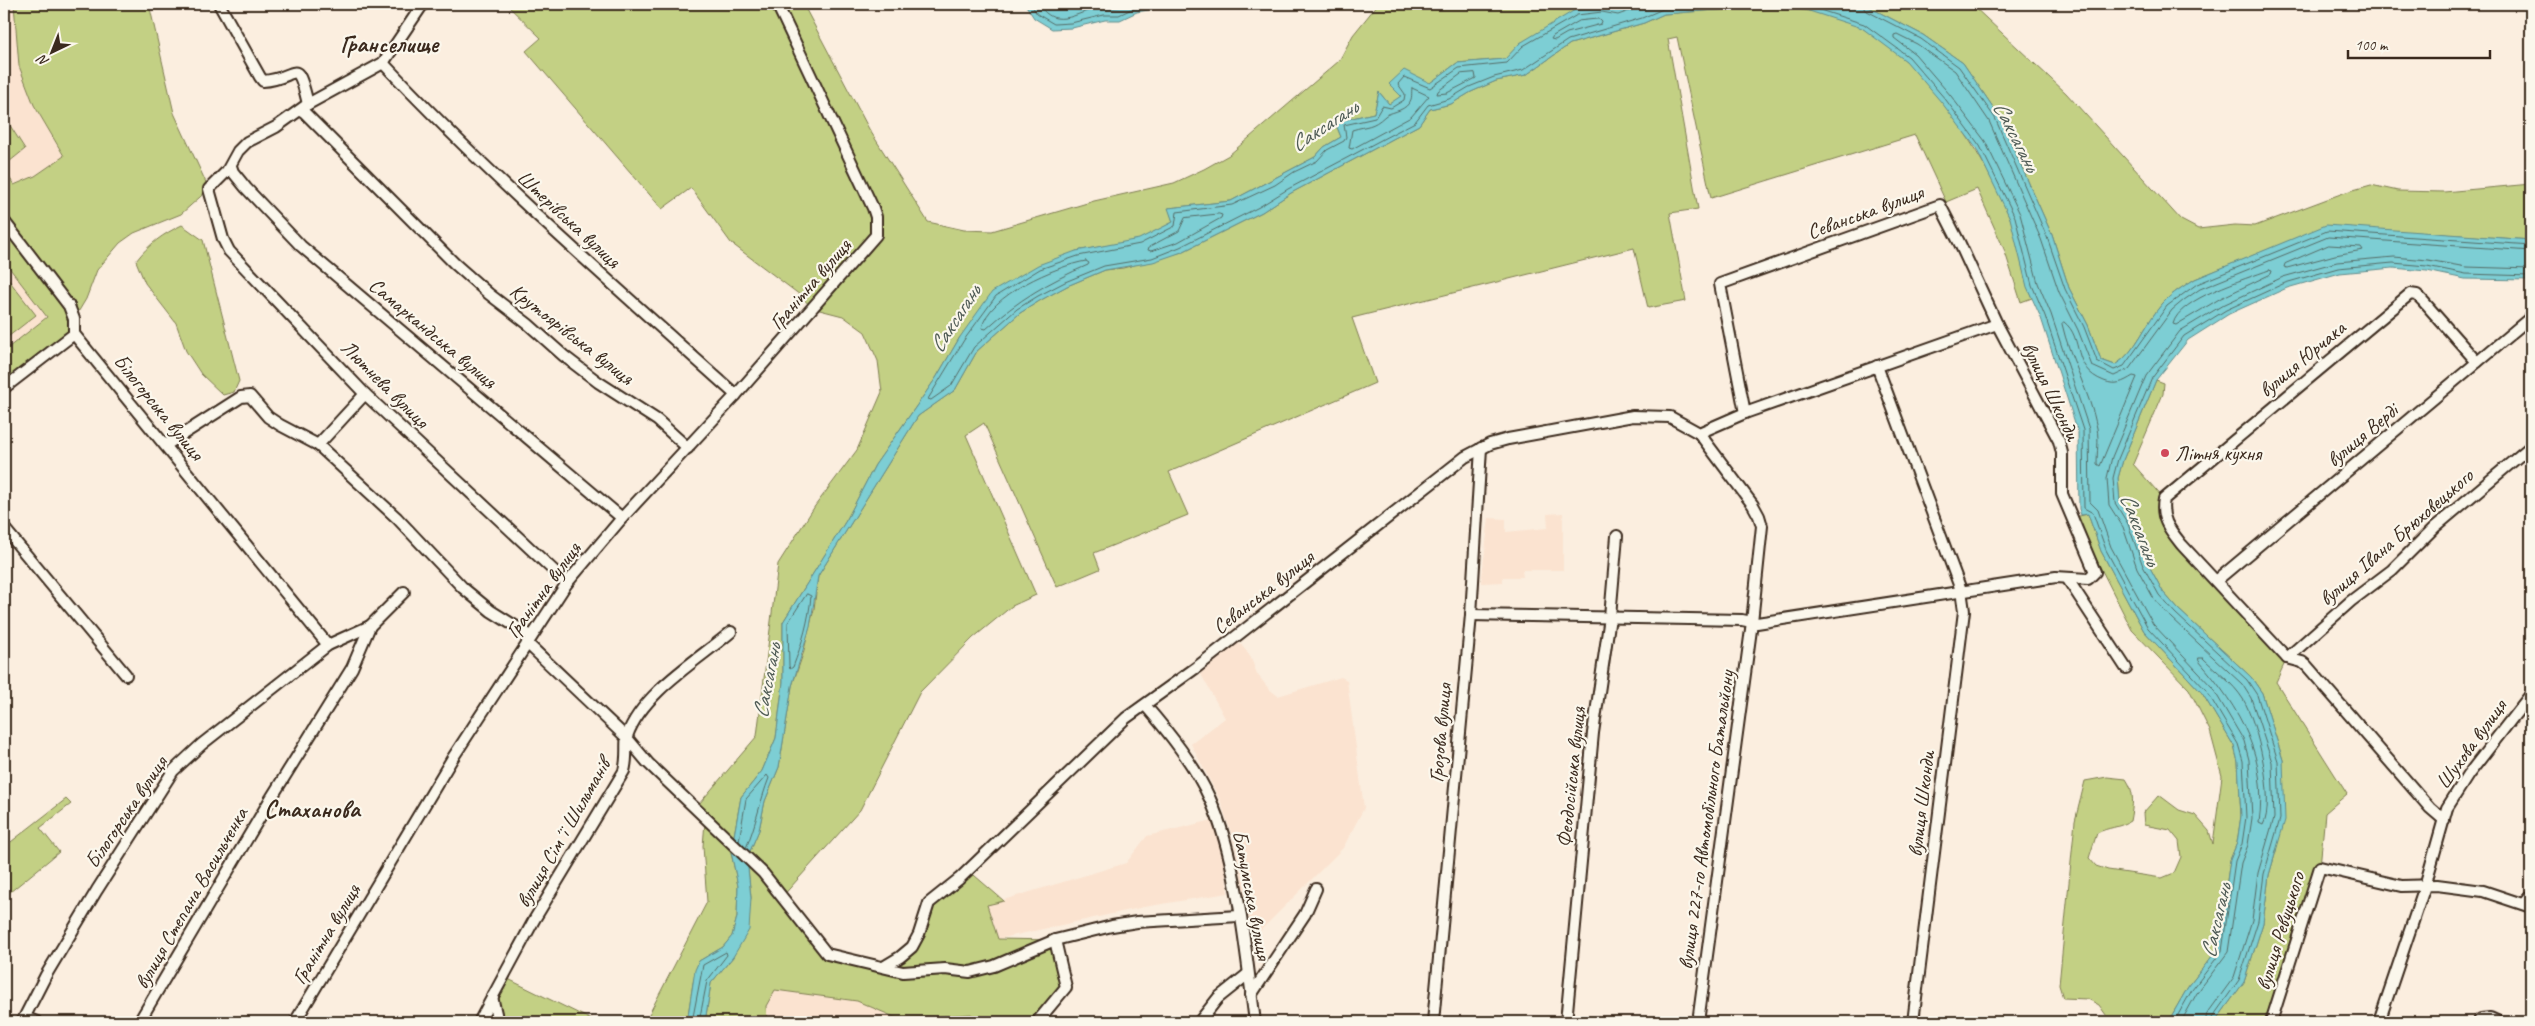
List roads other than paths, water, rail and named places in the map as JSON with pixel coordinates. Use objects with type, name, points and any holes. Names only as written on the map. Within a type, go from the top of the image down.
[{"type":"street","points":[[219,4],[264,81],[292,71],[301,77],[305,107]]},
{"type":"street","points":[[230,166],[241,147],[305,107],[382,63],[423,4]]},
{"type":"street","name":"Гранітна вулиця","points":[[295,1022],[452,759],[567,583],[622,518],[736,395],[876,235],[873,208],[777,4]]},
{"type":"street","name":"Штерівська вулиця","points":[[382,63],[447,132],[581,258],[736,395]]},
{"type":"street","name":"Крутоярівська вулиця","points":[[305,107],[471,278],[564,356],[598,382],[657,420],[688,448]]},
{"type":"street","name":"Лютнева вулиця","points":[[230,166],[208,189],[223,239],[229,251],[365,394],[567,583]]},
{"type":"street","name":"Самаркандська вулиця","points":[[230,166],[246,188],[301,246],[622,518]]},
{"type":"street","name":"Севанська вулиця","points":[[1745,413],[1720,284],[1937,205],[1946,214],[1997,324]]},
{"type":"street","points":[[4,220],[69,306],[74,319],[74,334],[4,388]]},
{"type":"street","name":"вулиця Юрчака","points":[[2216,581],[2166,525],[2162,511],[2164,499],[2410,294],[2417,295],[2423,301],[2478,362]]},
{"type":"street","name":"вулиця Верді","points":[[2216,581],[2531,317]]},
{"type":"street","points":[[1699,433],[1745,413],[1997,324]]},
{"type":"street","name":"вулиця Шконди","points":[[1752,622],[1764,622],[1961,590],[2067,578],[2088,579],[2096,570],[2062,494],[2062,453],[2059,441],[1997,324]]},
{"type":"street","name":"Білогорська вулиця","points":[[74,334],[328,645]]},
{"type":"street","name":"вулиця Шконди","points":[[1877,366],[1961,590],[1962,625],[1913,1022]]},
{"type":"street","points":[[318,445],[365,394]]},
{"type":"street","points":[[166,445],[233,402],[250,396],[268,417],[280,426],[318,445],[397,518],[463,588],[529,639],[648,763],[763,873],[827,954],[885,966],[904,972],[945,969],[970,972],[994,966],[1055,940],[1137,922],[1239,916]]},
{"type":"street","name":"Севанська вулиця","points":[[885,966],[912,947],[919,934],[929,903],[959,879],[1117,726],[1218,651],[1465,457],[1490,444],[1539,432],[1633,416],[1670,417],[1699,433]]},
{"type":"street","name":"вулиця 227-го Автомобільного Батальйону","points":[[1698,1022],[1752,622],[1762,526],[1759,516],[1699,433]]},
{"type":"street","name":"вулиця Івана Брюховецького","points":[[2287,658],[2351,601],[2392,570],[2435,528],[2531,446]]},
{"type":"street","name":"Грозова вулиця","points":[[1433,1022],[1471,615],[1482,448]]},
{"type":"street","points":[[4,528],[126,675]]},
{"type":"street","name":"Феодосійська вулиця","points":[[1566,1022],[1594,733],[1610,617],[1617,536]]},
{"type":"street","points":[[2067,578],[2126,668]]},
{"type":"street","points":[[2216,581],[2287,658],[2302,662],[2307,666],[2430,808],[2444,820]]},
{"type":"street","name":"вулиця Степана Васильченка","points":[[139,1022],[270,800],[352,668],[370,626],[404,592]]},
{"type":"street","points":[[1471,615],[1752,622]]},
{"type":"street","name":"Білогорська вулиця","points":[[22,1021],[46,975],[96,890],[173,771],[202,744],[328,645],[370,626]]},
{"type":"street","name":"вулиця Сімʼї Шильманів","points":[[479,1022],[534,920],[624,771],[628,759],[626,738],[661,688],[730,632]]},
{"type":"street","name":"Шухова вулиця","points":[[2380,1022],[2425,886],[2444,820],[2455,793],[2531,694]]},
{"type":"street","name":"Батумська вулиця","points":[[1145,705],[1186,756],[1209,798],[1218,820],[1232,870],[1255,1022]]},
{"type":"street","name":"вулиця Ревуцького","points":[[2271,1022],[2320,867],[2402,886],[2425,886]]},
{"type":"street","points":[[2425,886],[2483,891],[2527,905],[2531,895]]},
{"type":"street","name":"Батумська вулиця","points":[[1252,995],[1305,914],[1316,889]]},
{"type":"street","points":[[1037,1022],[1066,987],[1055,940]]},
{"type":"street","points":[[1199,1022],[1218,998],[1248,974]]},
{"type":"street","points":[[492,997],[498,1022]]},
{"type":"street","points":[[2478,1022],[2481,1019],[2490,1018],[2499,1022]]},
{"type":"street","points":[[22,1021],[29,1019],[37,1022]]},
{"type":"water","points":[[1025,4],[1180,4],[1137,12],[1120,20],[1105,20],[1072,28],[1052,29],[1034,18]]},
{"type":"water","points":[[1635,4],[1863,4],[1923,35],[1963,63],[1999,116],[2052,235],[2069,288],[2088,325],[2101,360],[2115,365],[2129,352],[2163,303],[2182,287],[2195,279],[2326,225],[2531,240],[2531,280],[2465,279],[2427,271],[2393,268],[2340,273],[2287,288],[2229,314],[2188,340],[2156,380],[2123,460],[2118,478],[2120,502],[2133,522],[2148,564],[2163,592],[2178,609],[2251,677],[2262,693],[2283,760],[2285,820],[2269,875],[2263,923],[2244,982],[2215,1022],[2168,1022],[2188,987],[2217,950],[2230,860],[2237,843],[2241,816],[2238,762],[2234,746],[2202,693],[2144,631],[2101,551],[2088,514],[2081,515],[2079,509],[2078,432],[2041,318],[2027,287],[2010,218],[1976,148],[1942,103],[1906,61],[1862,28],[1803,9],[1767,6],[1664,14],[1644,23],[1570,44],[1526,75],[1496,81],[1471,92],[1451,104],[1430,109],[1419,125],[1291,193],[1262,212],[1182,252],[1153,262],[1105,270],[1067,286],[1020,313],[977,351],[955,390],[918,416],[818,576],[810,627],[792,686],[779,767],[765,801],[759,830],[747,858],[751,898],[749,930],[733,957],[711,983],[705,1022],[687,1022],[695,970],[699,961],[723,947],[732,936],[737,917],[738,886],[731,852],[741,797],[762,771],[776,738],[783,682],[783,622],[847,519],[875,465],[936,378],[960,337],[992,292],[1038,265],[1076,251],[1139,239],[1173,222],[1168,208],[1231,201],[1315,157],[1324,147],[1341,137],[1335,122],[1374,113],[1379,92],[1389,104],[1401,96],[1389,84],[1404,70],[1430,83],[1457,63],[1505,59],[1520,43],[1575,10],[1602,7],[1618,10]]},
{"type":"place","name":"Літня кухня","points":[[2165,453]]},
{"type":"district","name":"Гранселище","points":[[389,44]]},
{"type":"district","name":"Стаханова","points":[[312,809]]},
{"type":"water label","name":"Саксагань","points":[[1324,126]]},
{"type":"water label","name":"Саксагань","points":[[2016,136]]},
{"type":"water label","name":"Саксагань","points":[[955,319]]},
{"type":"water label","name":"Саксагань","points":[[2140,529]]},
{"type":"water label","name":"Саксагань","points":[[767,681]]},
{"type":"water label","name":"Саксагань","points":[[2216,921]]}]
